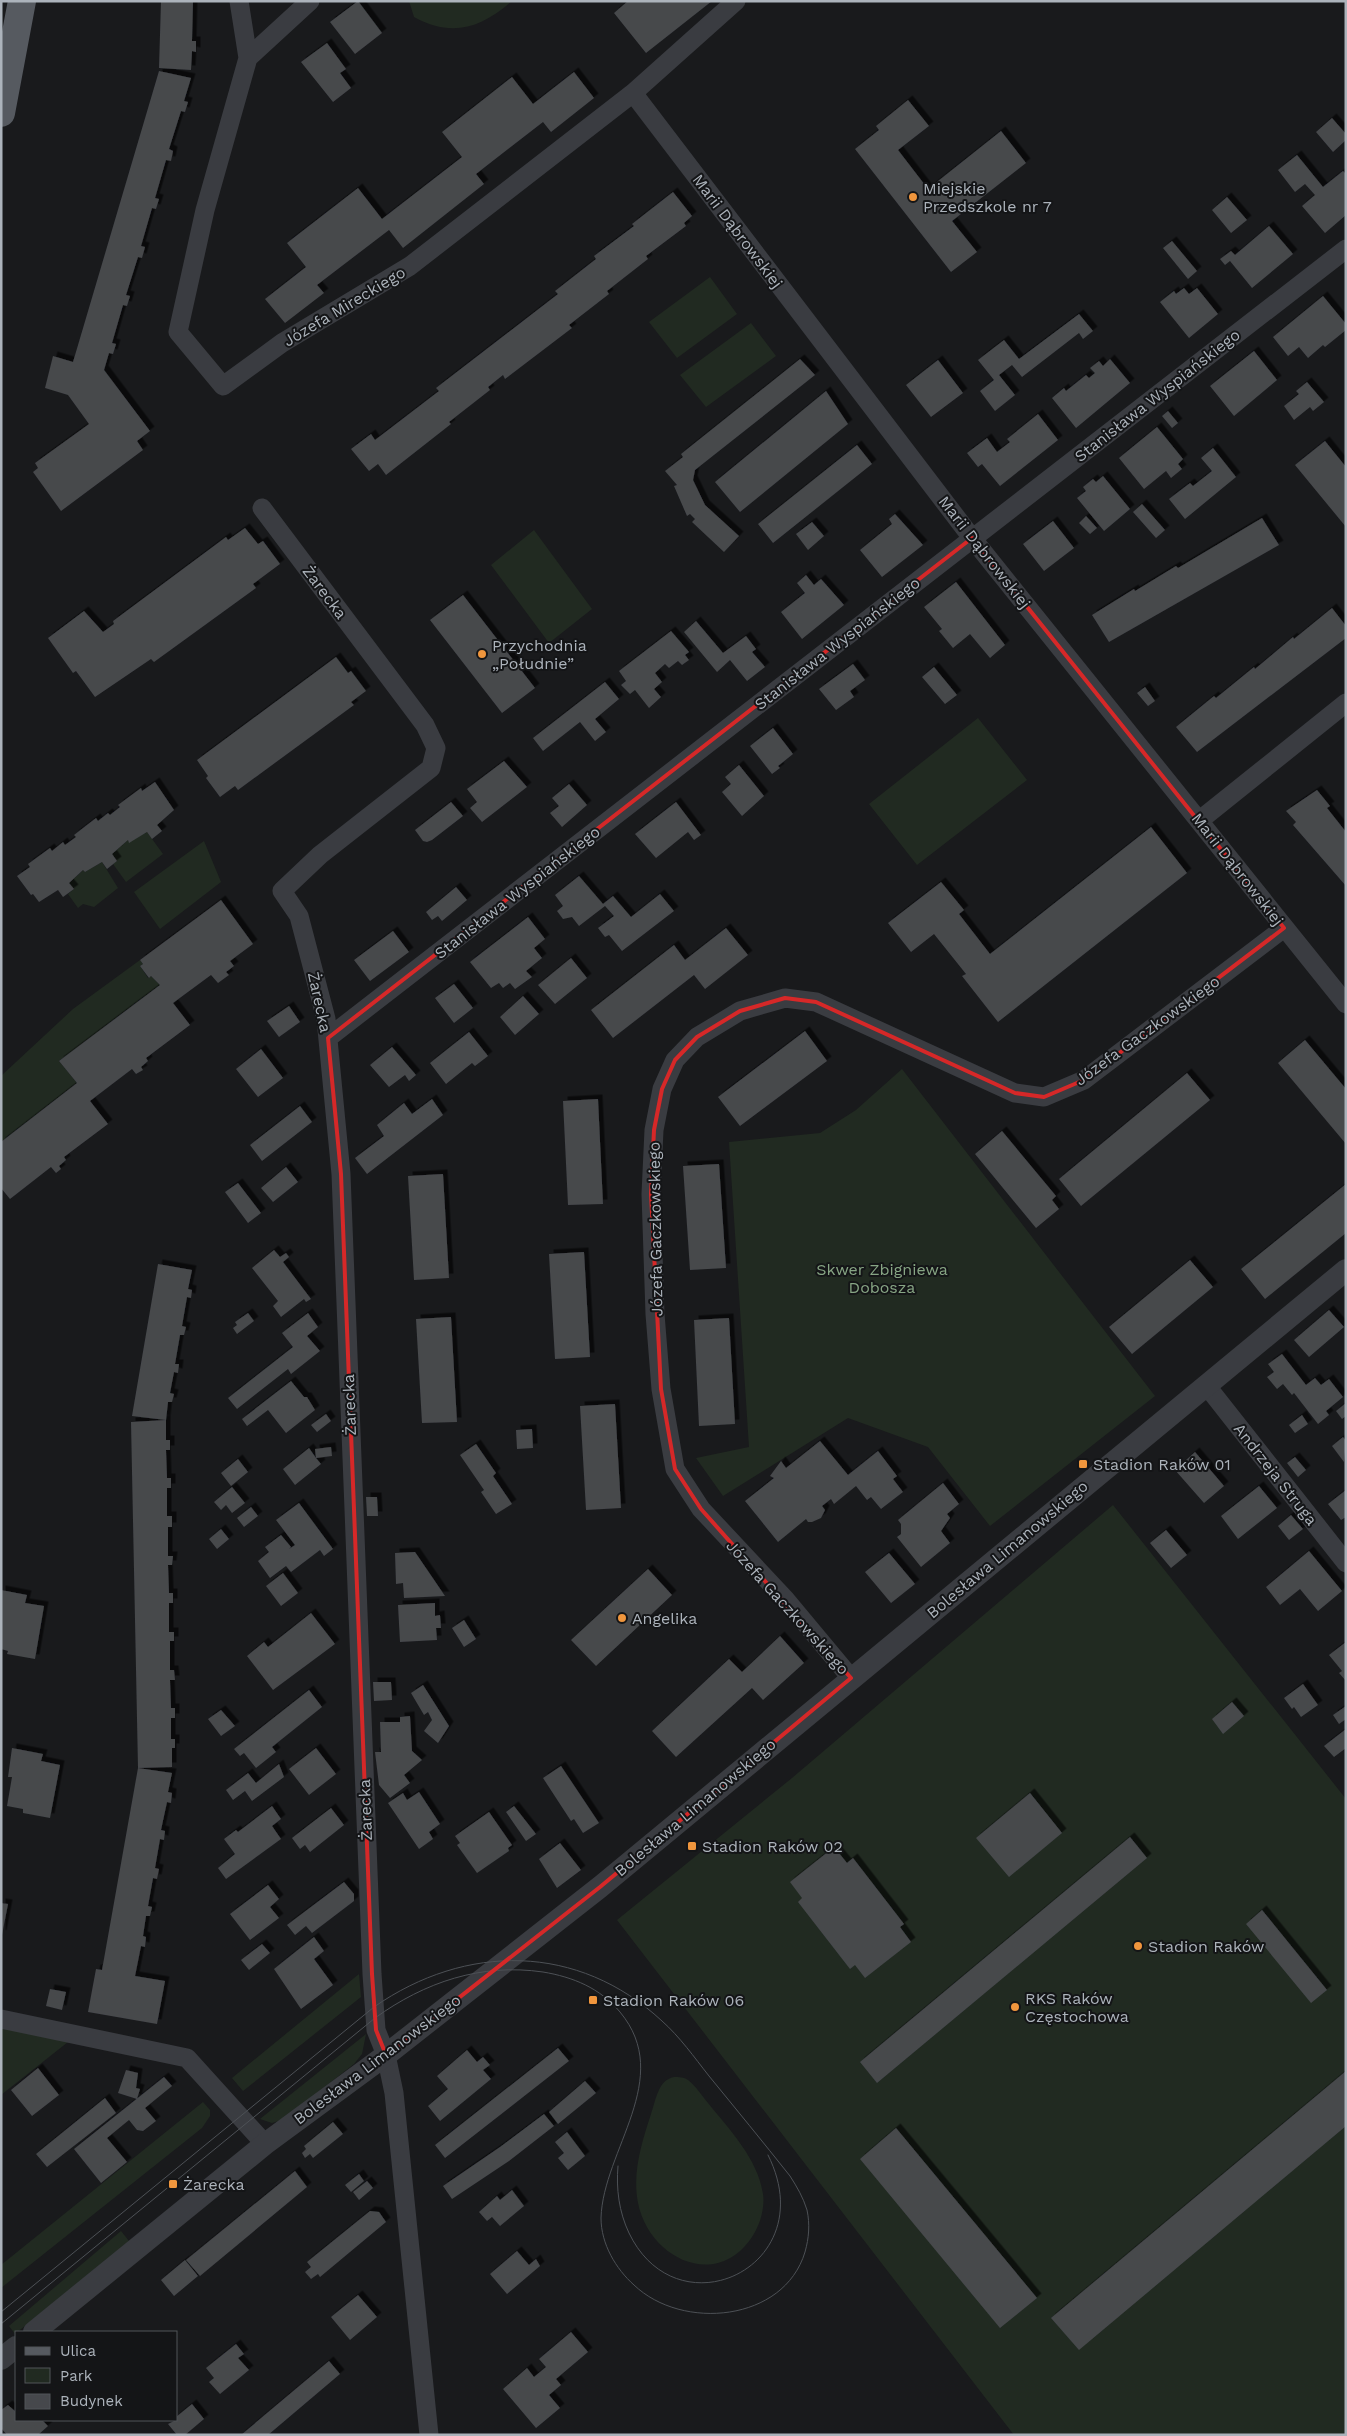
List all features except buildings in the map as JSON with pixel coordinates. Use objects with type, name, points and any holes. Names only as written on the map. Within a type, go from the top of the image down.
[{"type":"main road","points":[[1,113],[22,1]]},
{"type":"street","name":"Józefa Mireckiego","points":[[239,1],[248,58],[204,210],[178,332],[223,386],[282,343],[410,266],[632,94],[736,1]]},
{"type":"street","points":[[248,58],[310,1]]},
{"type":"street","name":"Marii Dąbrowskiej","points":[[632,94],[972,538],[1346,1004]]},
{"type":"street","name":"Stanisława Wyspiańskiego","points":[[328,1038],[1346,249]]},
{"type":"street","name":"Żarecka","points":[[262,508],[425,725],[436,748],[431,768],[320,856],[282,891],[299,916],[326,1019],[341,1174],[372,1974],[376,2030],[386,2055],[393,2084],[429,2435]]},
{"type":"street","points":[[1200,820],[1346,703]]},
{"type":"street","name":"Józefa Gaczkowskiego","points":[[851,1678],[786,1600],[701,1509],[675,1469],[661,1389],[655,1314],[651,1194],[654,1130],[662,1089],[675,1060],[697,1037],[740,1011],[785,998],[816,1002],[1015,1093],[1044,1097],[1084,1080],[1284,928]]},
{"type":"street","name":"Bolesława Limanowskiego","points":[[35,2331],[265,2144],[386,2055],[600,1887],[1346,1270]]},
{"type":"street","name":"Andrzeja Struga","points":[[1206,1385],[1346,1563]]},
{"type":"street","points":[[1,2020],[187,2058],[265,2144]]},
{"type":"street","points":[[1,2359],[15,2348]]},
{"type":"highlighted area","points":[[972,538],[1284,928],[1084,1080],[1044,1097],[1015,1093],[816,1002],[785,998],[740,1011],[697,1037],[675,1060],[662,1089],[654,1130],[651,1194],[661,1389],[675,1469],[701,1509],[851,1678],[600,1887],[386,2055],[376,2030],[372,1974],[341,1174],[328,1038]]},
{"type":"green space","points":[[409,1],[512,1],[489,18],[466,27],[454,28],[441,27],[414,17]]},
{"type":"green space","points":[[710,277],[737,314],[677,358],[649,322]]},
{"type":"green space","points":[[751,323],[776,356],[706,407],[680,375]]},
{"type":"green space","points":[[534,530],[592,609],[549,643],[491,565]]},
{"type":"green space","points":[[978,718],[1027,780],[917,865],[869,804]]},
{"type":"green space","points":[[147,832],[163,854],[126,882],[113,864],[117,861],[112,854],[128,840],[129,842]]},
{"type":"green space","points":[[204,841],[221,882],[160,929],[134,892]]},
{"type":"green space","points":[[102,862],[118,888],[94,907],[83,904],[78,908],[68,894],[74,889],[69,883],[83,870],[85,872]]},
{"type":"green space","points":[[140,960],[143,964],[140,966],[148,978],[151,976],[160,985],[59,1061],[77,1083],[1,1142],[1,1076],[73,1009]]},
{"type":"green space","name":"Skwer Zbigniewa Dobosza","points":[[902,1069],[1155,1396],[990,1526],[928,1447],[848,1418],[723,1496],[696,1458],[749,1447],[729,1142],[820,1133],[856,1110]]},
{"type":"green space","name":"RKS Raków Częstochowa","points":[[1113,1505],[1346,1799],[1346,2435],[1014,2435],[617,1920],[792,1778]]},
{"type":"green space","points":[[359,1974],[361,1997],[243,2091],[232,2078]]},
{"type":"green space","points":[[1,2028],[68,2042],[1,2095]]},
{"type":"green space","points":[[366,2034],[362,2054],[354,2064],[282,2120],[272,2123],[260,2119]]},
{"type":"green space","points":[[674,2077],[686,2079],[696,2088],[741,2145],[760,2181],[763,2205],[757,2227],[752,2237],[737,2253],[721,2262],[703,2264],[686,2261],[669,2252],[655,2239],[645,2222],[638,2203],[636,2180],[644,2135],[658,2091],[664,2082]]},
{"type":"green space","points":[[203,2102],[210,2110],[210,2116],[202,2128],[1,2288],[1,2265]]},
{"type":"green space","points":[[121,2231],[129,2241],[19,2331],[15,2331],[15,2334],[9,2326]]},
{"type":"tram line","points":[[1,2312],[374,2007],[409,1986],[446,1971],[483,1963],[521,1961],[558,1965],[594,1977],[629,1995],[662,2021],[687,2047],[790,2176],[802,2196],[808,2215],[809,2231],[805,2252],[794,2275],[776,2293],[754,2305],[730,2312],[704,2313],[678,2309],[654,2300],[634,2285],[627,2279],[611,2255],[604,2237],[601,2218],[605,2192],[639,2088],[641,2062],[635,2037],[620,2012],[604,1996],[585,1985],[565,1977],[543,1972],[498,1970],[454,1978],[434,1985],[394,2005],[375,2018],[1,2324]]},
{"type":"tram line","points":[[618,2166],[617,2183],[623,2217],[629,2233],[651,2263],[679,2279],[709,2282],[738,2274],[762,2255],[777,2228],[780,2194],[768,2155]]},
{"type":"place","name":"Miejskie Przedszkole nr 7","points":[[913,197]]},
{"type":"place","name":"Przychodnia „Południe”","points":[[482,654]]},
{"type":"place","name":"Stadion Raków 01","points":[[1083,1464]]},
{"type":"place","name":"Angelika","points":[[622,1618]]},
{"type":"place","name":"Stadion Raków 02","points":[[692,1846]]},
{"type":"place","name":"Stadion Raków","points":[[1138,1946]]},
{"type":"place","name":"Stadion Raków 06","points":[[593,2000]]},
{"type":"place","name":"RKS Raków Częstochowa","points":[[1015,2007]]},
{"type":"place","name":"Żarecka","points":[[173,2184]]}]
